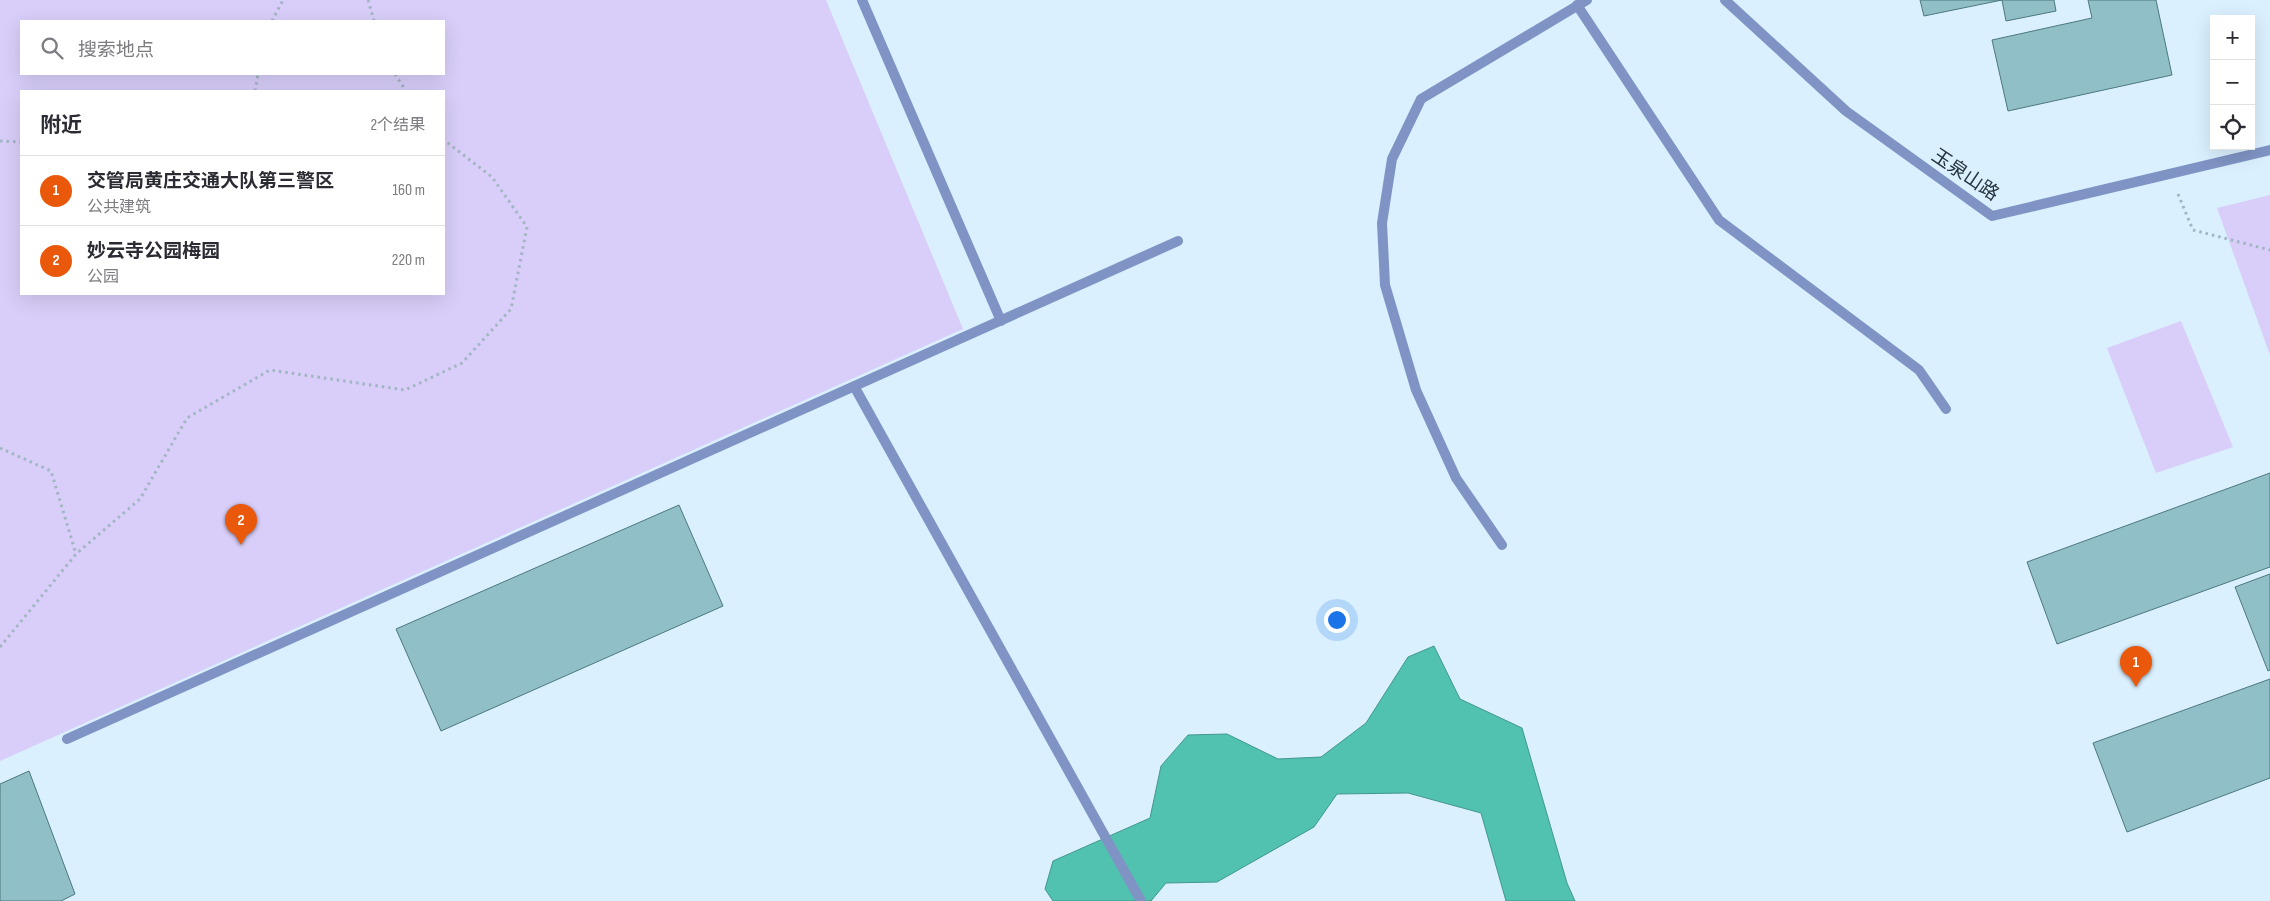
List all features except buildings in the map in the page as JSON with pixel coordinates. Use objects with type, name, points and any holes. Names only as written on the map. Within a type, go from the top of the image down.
[{"type":"street","points":[[862,0],[1001,320]]},
{"type":"street","points":[[1502,545],[1456,478],[1416,390],[1385,285],[1384,214],[1392,160],[1421,99],[1577,4],[1587,0]]},
{"type":"street","name":"玉泉山路","points":[[1725,0],[1846,111],[1992,216],[2270,150]]},
{"type":"street","points":[[1577,4],[1719,220],[1919,370],[1946,408]]},
{"type":"street","points":[[67,740],[1178,241]]},
{"type":"street","points":[[854,386],[1141,901]]},
{"type":"path","points":[[273,20],[283,0]]},
{"type":"path","points":[[368,0],[374,20]]},
{"type":"path","points":[[256,90],[258,75]]},
{"type":"path","points":[[396,75],[405,90]]},
{"type":"path","points":[[0,647],[76,554],[140,499],[187,418],[270,370],[406,390],[462,363],[511,310],[527,227],[492,177],[445,141]]},
{"type":"path","points":[[0,142],[20,142]]},
{"type":"path","points":[[2170,174],[2193,230],[2270,250]]},
{"type":"path","points":[[0,448],[51,471],[76,554]]},
{"type":"shaded area","points":[[0,0],[826,0],[963,329],[0,761]]},
{"type":"shaded area","points":[[2270,195],[2270,355],[2217,208]]},
{"type":"shaded area","points":[[2181,321],[2233,447],[2156,473],[2107,348]]},
{"type":"shaded area","points":[[1434,646],[1460,699],[1522,728],[1567,883],[1575,901],[1506,901],[1481,813],[1408,793],[1337,794],[1314,827],[1217,882],[1166,883],[1151,901],[1053,901],[1045,889],[1053,861],[1150,818],[1161,766],[1188,735],[1227,734],[1278,759],[1321,757],[1366,723],[1408,657]]},
{"type":"place","name":"妙云寺公园梅园","points":[[241,545]]},
{"type":"place","name":"交管局黄庄交通大队第三警区","points":[[2136,687]]}]
